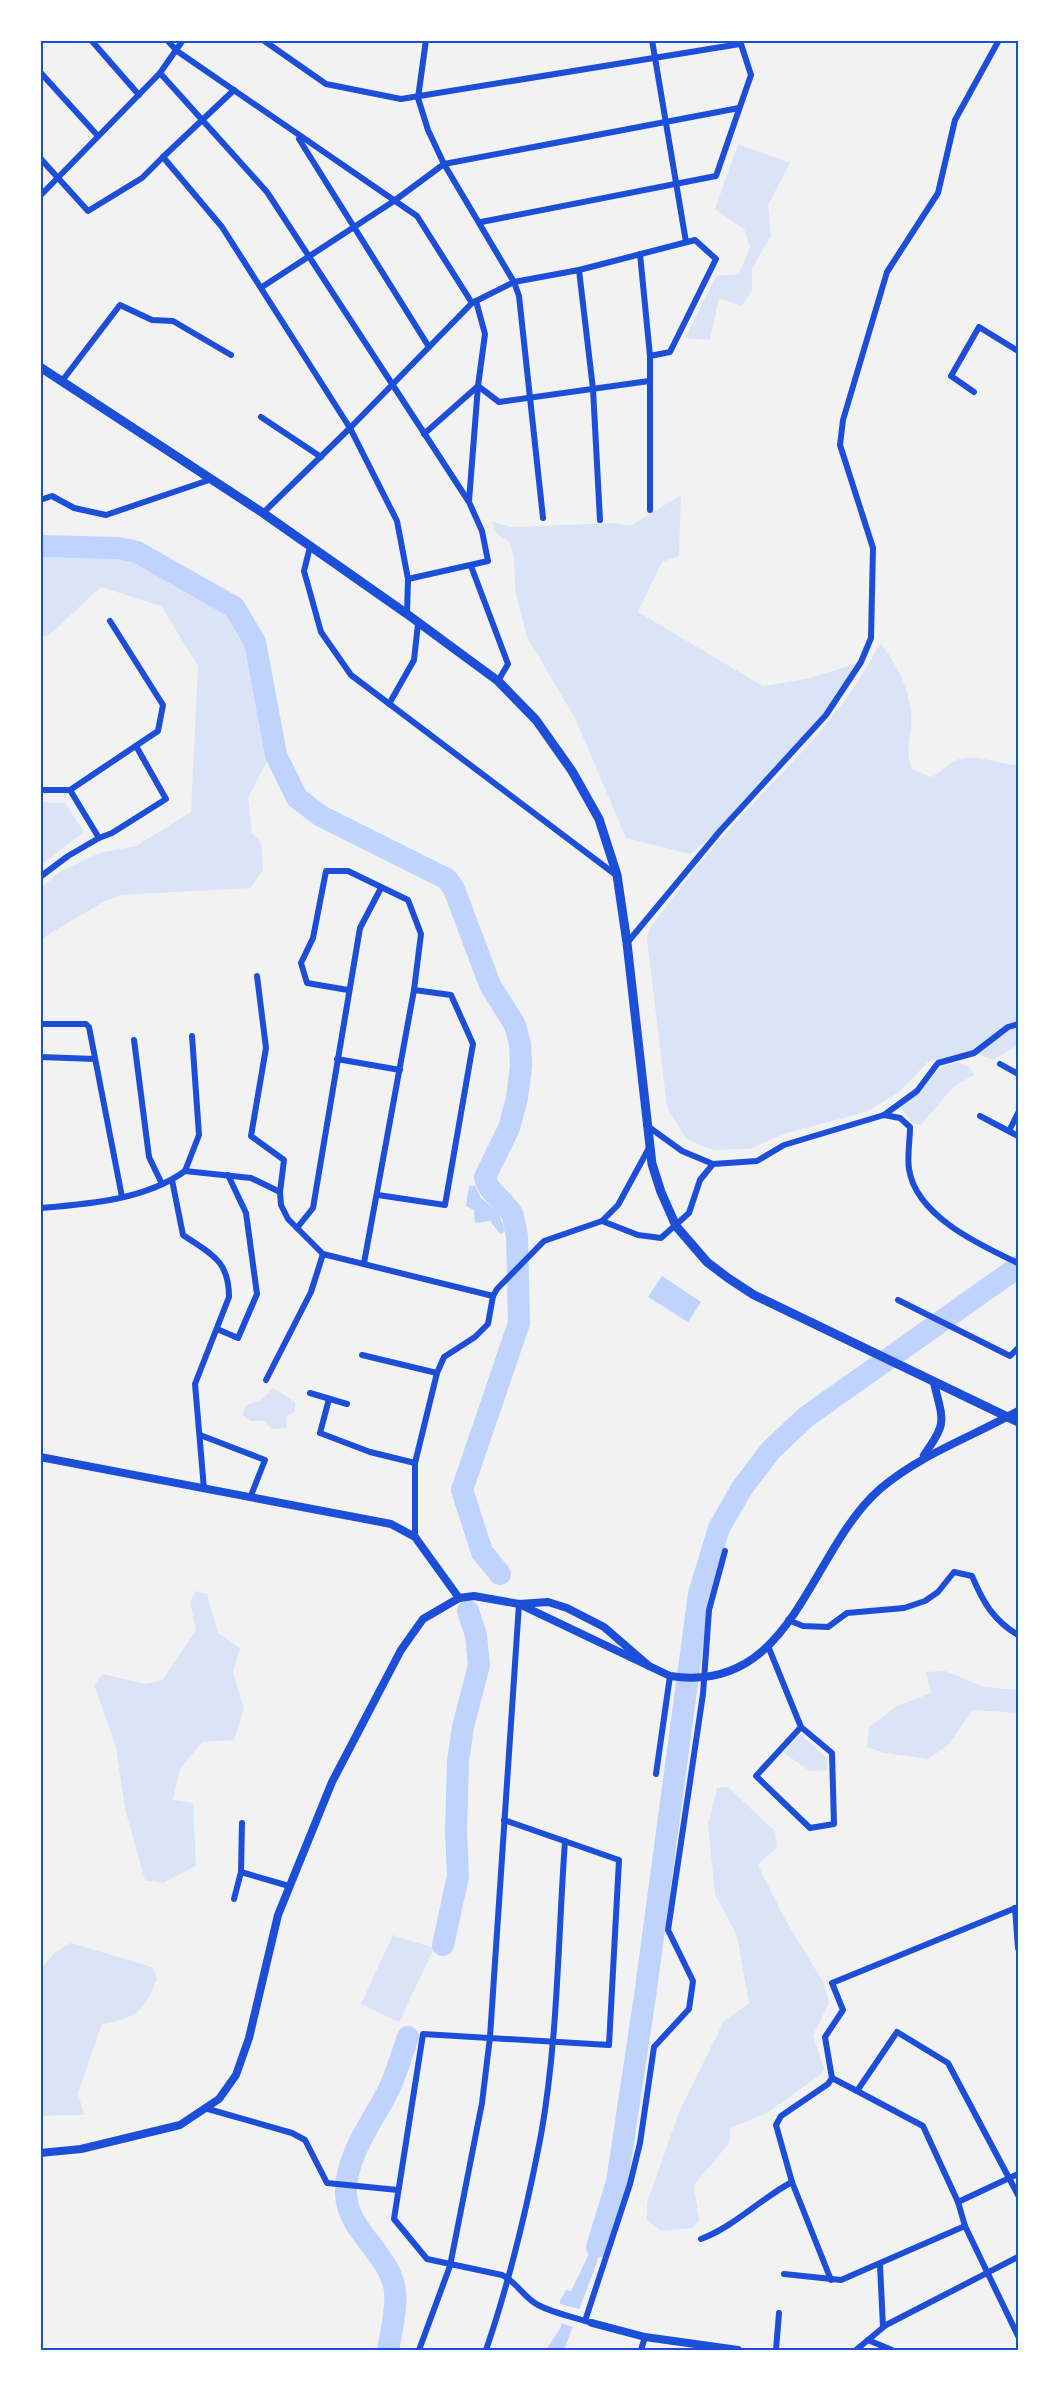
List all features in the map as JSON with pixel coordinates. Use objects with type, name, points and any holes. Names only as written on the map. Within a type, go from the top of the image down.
[{"type":"main road","points":[[40,367],[263,513],[407,614],[498,681],[536,720],[572,771],[599,819],[617,875],[627,943],[649,1148],[661,1192],[676,1226],[707,1262],[754,1295],[1018,1422]]},
{"type":"main road","points":[[922,1458],[941,1432],[942,1419],[934,1383]]},
{"type":"main road","points":[[519,1604],[673,1676],[698,1679],[737,1669],[768,1646],[788,1620],[856,1515],[880,1489],[922,1458],[1018,1411]]},
{"type":"main road","points":[[40,2153],[81,2149],[180,2125],[208,2109],[219,2099],[236,2075],[249,2038],[278,1915],[332,1782],[410,1635],[423,1619],[459,1598],[474,1596],[519,1604],[548,1602],[585,1616],[604,1627],[649,1666]]},
{"type":"street","points":[[91,40],[139,95]]},
{"type":"street","points":[[167,40],[177,51],[297,136],[417,216],[474,302],[485,334],[478,386],[469,502]]},
{"type":"street","points":[[40,196],[160,73],[183,40]]},
{"type":"street","points":[[263,40],[326,84],[401,99],[418,98],[740,42],[751,75],[716,176],[481,222]]},
{"type":"street","points":[[426,40],[418,98],[428,130],[444,164],[481,222],[514,282],[519,296],[543,518]]},
{"type":"street","points":[[652,40],[686,242]]},
{"type":"street","points":[[627,943],[720,831],[826,716],[861,662],[868,646],[874,606],[873,548],[840,445],[843,420],[887,272],[938,193],[955,120],[999,40]]},
{"type":"street","points":[[40,72],[98,136]]},
{"type":"street","points":[[160,73],[267,192],[469,502],[482,531],[488,561],[408,579]]},
{"type":"street","points":[[40,158],[88,211],[142,178],[234,90]]},
{"type":"street","points":[[262,287],[394,201],[444,164],[739,108]]},
{"type":"street","points":[[297,136],[429,347]]},
{"type":"street","points":[[164,157],[222,228],[262,287],[350,428],[396,521],[408,579],[407,614]]},
{"type":"street","points":[[263,513],[474,302],[514,282],[579,270],[695,240],[716,259],[670,352],[650,356]]},
{"type":"street","points":[[640,254],[650,356],[650,510]]},
{"type":"street","points":[[579,270],[593,388],[600,520]]},
{"type":"street","points":[[62,381],[120,305],[152,320],[173,321],[231,355]]},
{"type":"street","points":[[974,392],[951,376],[979,327],[1018,351]]},
{"type":"street","points":[[478,386],[499,402],[649,381]]},
{"type":"street","points":[[424,434],[478,386]]},
{"type":"street","points":[[261,417],[321,457]]},
{"type":"street","points":[[40,500],[52,496],[74,508],[106,515],[212,479]]},
{"type":"street","points":[[310,547],[304,571],[321,632],[351,675],[617,875]]},
{"type":"street","points":[[471,566],[508,664],[498,681]]},
{"type":"street","points":[[40,790],[70,790],[158,731],[164,705],[110,621]]},
{"type":"street","points":[[389,704],[414,660],[418,624]]},
{"type":"street","points":[[40,877],[68,856],[112,833],[166,799],[136,746]]},
{"type":"street","points":[[70,790],[99,838]]},
{"type":"street","points":[[348,990],[308,983],[301,963],[313,938],[326,871],[348,871],[408,900],[422,934],[378,1195],[364,1263]]},
{"type":"street","points":[[297,1228],[313,1208],[360,928],[381,888]]},
{"type":"street","points":[[257,976],[267,1048],[251,1136],[284,1160],[280,1192],[281,1205],[288,1219],[323,1254],[493,1296]]},
{"type":"street","points":[[378,1195],[445,1205],[447,1194],[473,1044],[451,995],[414,990]]},
{"type":"street","points":[[40,1024],[86,1024],[93,1038],[95,1059],[122,1197]]},
{"type":"street","points":[[646,1125],[682,1151],[713,1164],[757,1161],[784,1145],[884,1115],[917,1091],[938,1063],[974,1053],[1008,1027],[1018,1024]]},
{"type":"street","points":[[41,1206],[122,1197],[172,1180],[185,1171],[200,1135],[192,1036]]},
{"type":"street","points":[[134,1040],[149,1157],[162,1184]]},
{"type":"street","points":[[40,1057],[95,1059]]},
{"type":"street","points":[[337,1059],[400,1070]]},
{"type":"street","points":[[1000,1064],[1018,1074]]},
{"type":"street","points":[[1009,1131],[1018,1113]]},
{"type":"street","points":[[884,1115],[900,1118],[910,1127],[909,1169],[913,1184],[926,1207],[946,1223],[1018,1263]]},
{"type":"street","points":[[980,1116],[1018,1136]]},
{"type":"street","points":[[415,1537],[416,1463],[436,1373],[444,1357],[475,1337],[488,1324],[493,1296],[544,1241],[602,1221],[618,1204],[649,1148]]},
{"type":"street","points":[[602,1221],[638,1235],[661,1238],[689,1213],[700,1180],[713,1164]]},
{"type":"street","points":[[185,1171],[251,1178],[280,1192]]},
{"type":"street","points":[[217,1329],[238,1338],[257,1294],[246,1214],[228,1175]]},
{"type":"street","points":[[172,1180],[183,1235],[221,1262],[228,1274],[229,1297],[195,1384],[204,1489]]},
{"type":"street","points":[[266,1380],[311,1292],[323,1254]]},
{"type":"street","points":[[898,1300],[1010,1356],[1018,1348]]},
{"type":"street","points":[[362,1355],[436,1373]]},
{"type":"street","points":[[310,1393],[347,1404]]},
{"type":"street","points":[[328,1399],[320,1433],[370,1452],[416,1463]]},
{"type":"street","points":[[200,1435],[265,1460],[250,1498]]},
{"type":"street","points":[[40,1457],[391,1524],[415,1537],[459,1598]]},
{"type":"street","points":[[589,2322],[640,2143],[654,2047],[689,2009],[693,1980],[668,1930],[696,1747],[698,1679],[709,1610],[725,1551]]},
{"type":"street","points":[[788,1620],[803,1626],[828,1627],[847,1613],[904,1608],[925,1601],[938,1592],[954,1572],[962,1572],[972,1576],[985,1605],[1000,1623],[1018,1635]]},
{"type":"street","points":[[419,2350],[450,2266],[482,2103],[490,2037],[519,1604]]},
{"type":"street","points":[[768,1646],[801,1726],[832,1753],[834,1824],[810,1828],[756,1776],[801,1726]]},
{"type":"street","points":[[656,1774],[673,1676]]},
{"type":"street","points":[[504,1820],[619,1860],[609,2045],[423,2034],[394,2219],[428,2259],[450,2266],[510,2278],[517,2288],[537,2304],[557,2312],[645,2337],[738,2350]]},
{"type":"street","points":[[234,1899],[241,1872],[242,1823]]},
{"type":"street","points":[[486,2350],[510,2278],[541,2133],[552,2042],[564,1841]]},
{"type":"street","points":[[241,1872],[289,1886]]},
{"type":"street","points":[[831,2280],[792,2182],[776,2125],[781,2116],[828,2084],[832,2078],[825,2037],[843,2010],[832,1983],[1017,1908],[1018,1948]]},
{"type":"street","points":[[858,2091],[897,2031],[948,2063],[1018,2195]]},
{"type":"street","points":[[832,2078],[922,2126],[958,2202],[965,2226],[1018,2336]]},
{"type":"street","points":[[208,2109],[292,2133],[305,2140],[323,2175],[331,2184],[355,2184],[398,2190]]},
{"type":"street","points":[[958,2202],[1018,2174]]},
{"type":"street","points":[[701,2239],[722,2231],[769,2194],[792,2182]]},
{"type":"street","points":[[784,2274],[841,2280],[880,2265],[965,2226]]},
{"type":"street","points":[[856,2350],[883,2327],[1018,2257]]},
{"type":"street","points":[[880,2265],[883,2327]]},
{"type":"street","points":[[776,2350],[779,2313]]},
{"type":"street","points":[[641,2350],[645,2337]]},
{"type":"street","points":[[868,2340],[892,2350]]},
{"type":"shaded area","points":[[738,144],[790,163],[768,205],[771,236],[752,268],[752,290],[742,306],[719,298],[710,340],[685,338],[716,276],[739,274],[750,247],[744,229],[715,209]]},
{"type":"shaded area","points":[[681,495],[679,556],[662,562],[638,612],[763,686],[807,679],[861,662],[825,713],[761,789],[738,813],[690,854],[626,838],[575,718],[527,637],[515,590],[514,555],[509,542],[497,534],[491,521],[511,527],[615,523],[630,526]]},
{"type":"shaded area","points":[[41,546],[119,548],[137,552],[229,611],[250,643],[270,756],[248,798],[252,833],[261,842],[263,870],[250,888],[121,895],[103,902],[41,939],[41,888],[58,873],[99,853],[136,846],[191,812],[198,666],[161,606],[101,587],[47,637],[41,634]]},
{"type":"shaded area","points":[[880,643],[899,672],[908,694],[911,717],[909,754],[912,769],[931,777],[954,761],[970,757],[1018,765],[1018,1045],[993,1060],[974,1053],[929,1061],[899,1092],[866,1112],[783,1134],[750,1149],[713,1150],[686,1139],[667,1107],[647,939],[650,928],[712,849],[825,726],[864,672]]},
{"type":"shaded area","points":[[41,802],[65,803],[84,832],[41,865]]},
{"type":"shaded area","points":[[958,1062],[969,1067],[974,1075],[953,1087],[921,1125],[914,1124],[900,1107],[920,1092],[941,1067]]},
{"type":"shaded area","points":[[273,1388],[295,1402],[295,1412],[286,1416],[287,1428],[272,1429],[264,1421],[251,1421],[242,1415],[246,1406],[262,1399]]},
{"type":"shaded area","points":[[196,1591],[207,1594],[218,1633],[240,1648],[233,1672],[244,1709],[234,1740],[202,1742],[180,1769],[173,1800],[193,1803],[196,1866],[163,1883],[145,1880],[125,1809],[116,1747],[94,1685],[103,1674],[146,1684],[162,1680],[196,1630],[190,1602]]},
{"type":"shaded area","points":[[945,1671],[984,1687],[1018,1690],[1018,1713],[973,1710],[947,1746],[928,1759],[884,1753],[867,1747],[869,1727],[897,1706],[931,1693],[926,1672]]},
{"type":"shaded area","points":[[800,1734],[827,1758],[827,1770],[810,1771],[784,1753]]},
{"type":"shaded area","points":[[728,1787],[775,1831],[777,1847],[758,1865],[787,1923],[824,1983],[829,2003],[813,2035],[824,2069],[819,2076],[767,2113],[730,2128],[730,2142],[694,2185],[699,2221],[693,2228],[661,2231],[647,2220],[647,2203],[679,2112],[724,2021],[749,2003],[737,1936],[715,1894],[708,1825],[717,1788]]},
{"type":"shaded area","points":[[393,1935],[434,1948],[399,2022],[361,2004]]},
{"type":"shaded area","points":[[71,1943],[152,1967],[157,1979],[148,1999],[138,2011],[123,2019],[102,2024],[78,2093],[84,2115],[41,2116],[41,1969],[54,1953]]},
{"type":"water","points":[[469,1186],[475,1186],[481,1198],[499,1213],[505,1232],[500,1234],[490,1221],[475,1223],[474,1210],[466,1206]]},
{"type":"water","points":[[662,1276],[701,1302],[688,1322],[648,1297]]},
{"type":"water","points":[[609,2213],[597,2262],[564,2350],[546,2350],[561,2327],[560,2301],[566,2290],[571,2291]]},
{"type":"pier","points":[[557,2303],[583,2310],[576,2328],[558,2322]]},
{"type":"waterway","points":[[40,546],[119,548],[137,552],[234,607],[255,642],[276,755],[297,798],[321,816],[447,879],[454,889],[490,985],[515,1025],[520,1044],[521,1066],[517,1098],[509,1128],[485,1177],[490,1188],[513,1216],[517,1236],[519,1323],[462,1490],[482,1552],[500,1574]]},
{"type":"waterway","points":[[597,2247],[617,2182],[645,1996],[699,1594],[719,1528],[742,1488],[771,1450],[806,1417],[1018,1267]]},
{"type":"waterway","points":[[443,1945],[458,1876],[456,1831],[458,1761],[463,1727],[479,1665],[476,1635],[468,1611]]},
{"type":"waterway","points":[[388,2350],[395,2298],[392,2278],[354,2220],[348,2207],[346,2194],[347,2180],[355,2152],[389,2089],[408,2037]]}]
